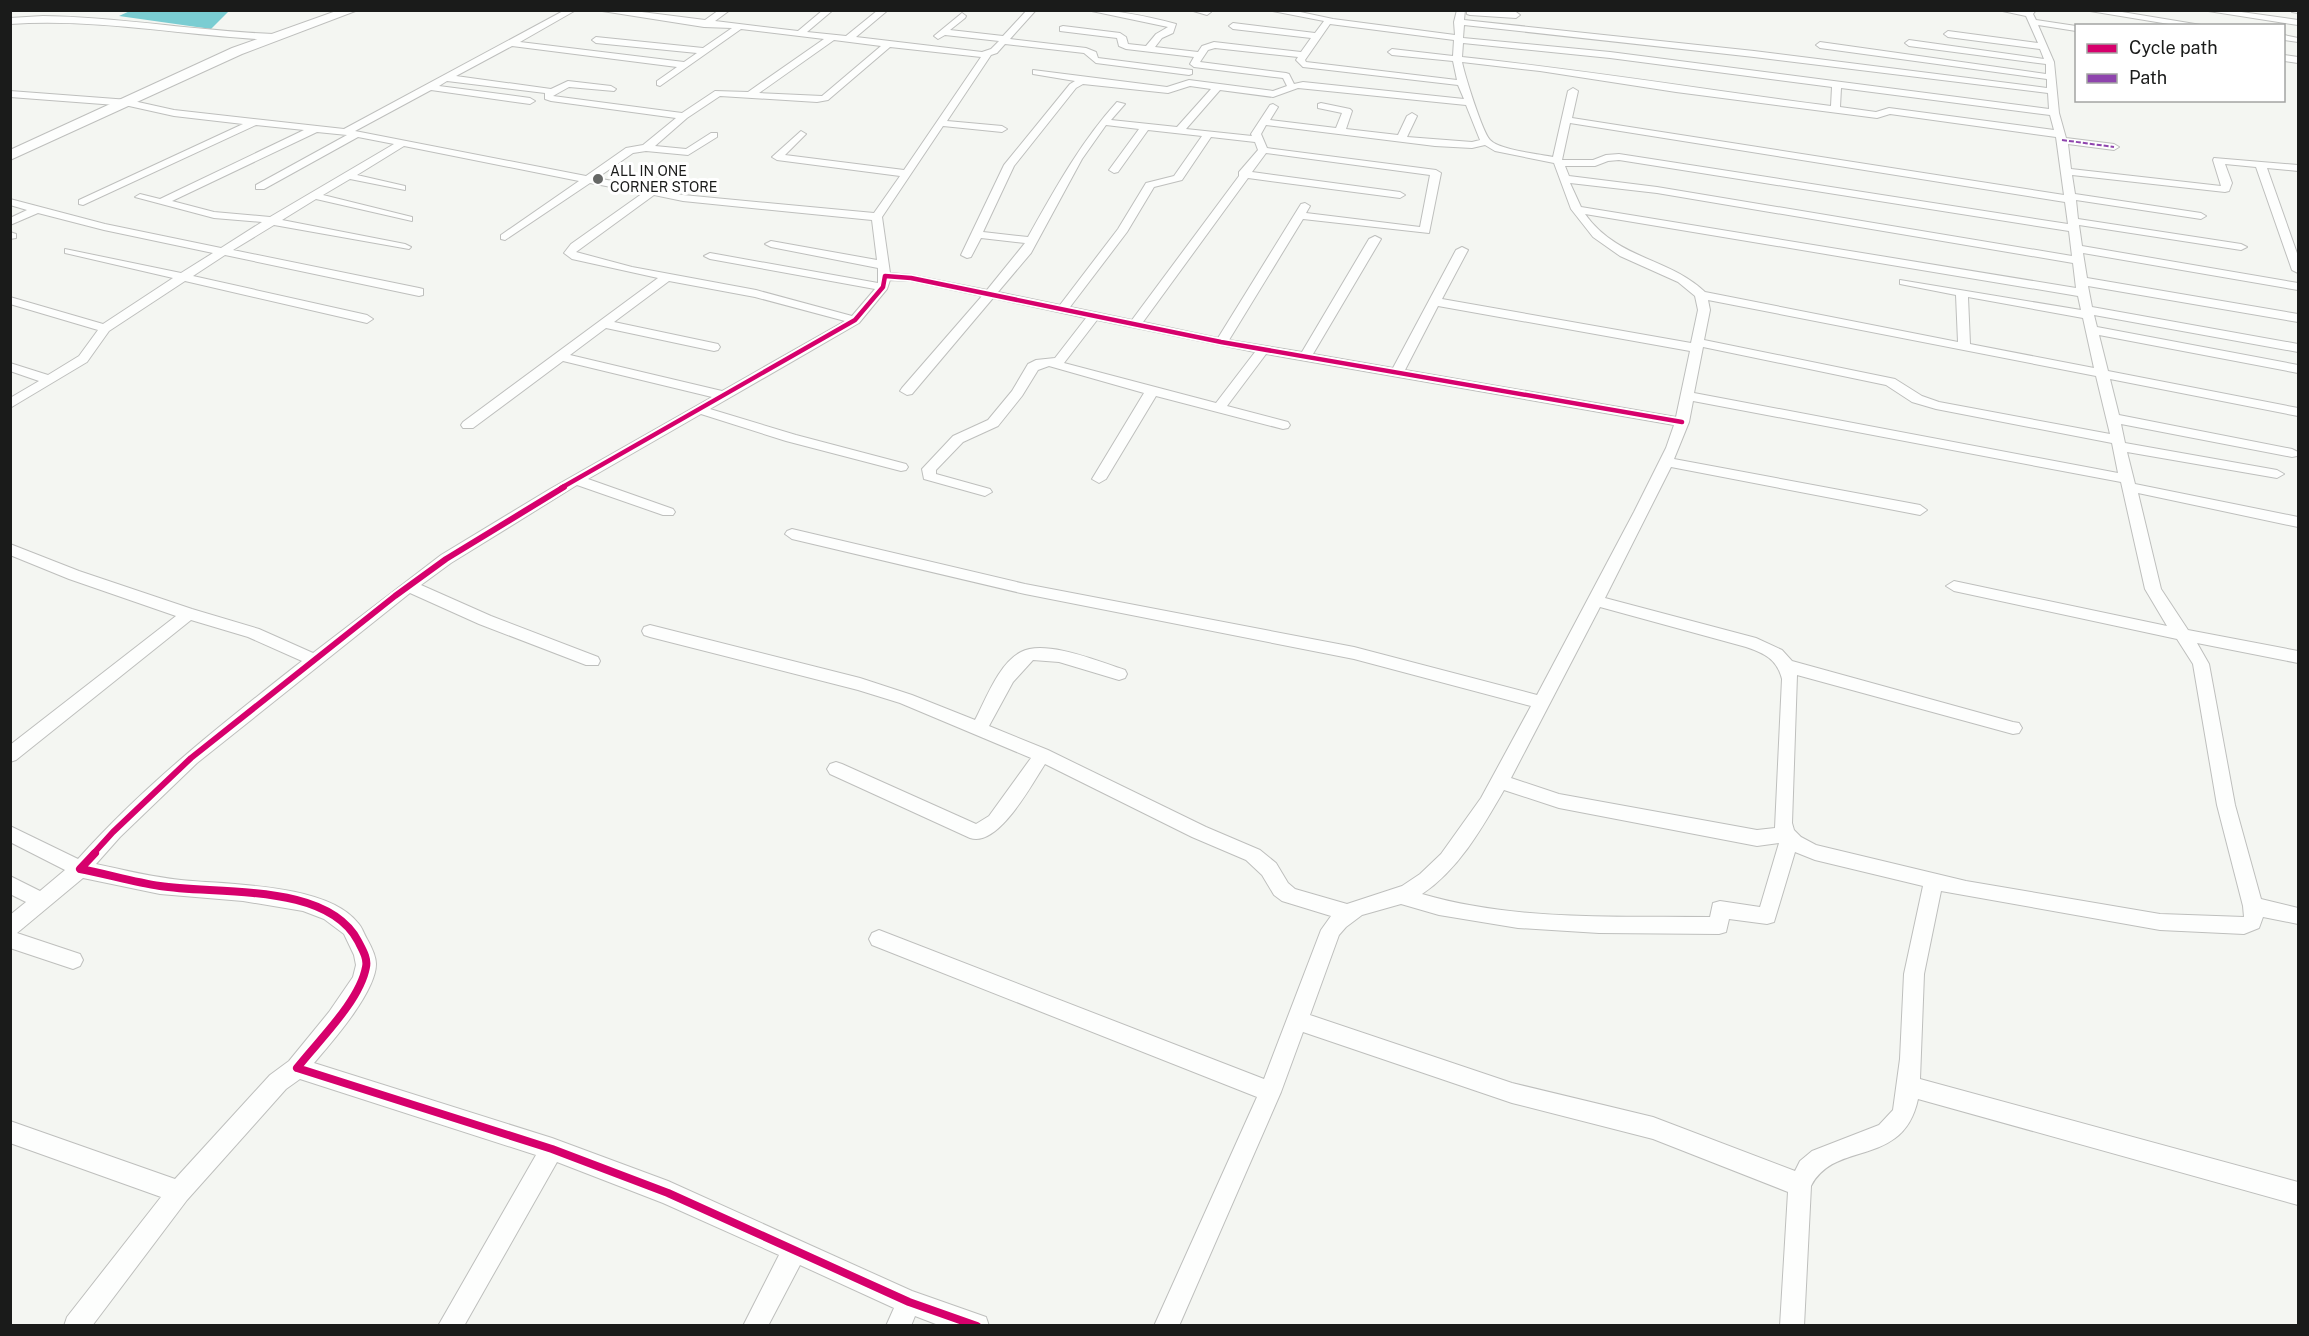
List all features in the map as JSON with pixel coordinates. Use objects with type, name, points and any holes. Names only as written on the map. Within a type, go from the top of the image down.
[{"type":"main road","points":[[10,156],[129,103],[216,60],[273,37],[352,10]]},
{"type":"street","points":[[260,187],[428,87],[572,10]]},
{"type":"street","points":[[600,10],[704,24],[987,55]]},
{"type":"street","points":[[704,24],[726,10]]},
{"type":"street","points":[[799,34],[829,10]]},
{"type":"street","points":[[847,40],[884,10]]},
{"type":"street","points":[[10,927],[80,869],[113,832],[191,758],[409,586],[447,559],[576,480],[855,320],[884,276],[877,217],[987,55],[1032,10]]},
{"type":"street","points":[[1090,10],[1143,18],[1173,26],[1170,31],[1158,36],[1148,49]]},
{"type":"street","points":[[1194,10],[1207,12]]},
{"type":"street","points":[[1272,10],[1324,17],[1328,21],[1459,39],[1610,55],[2054,113]]},
{"type":"street","points":[[2002,10],[2075,28]]},
{"type":"street","points":[[2088,10],[2190,24]]},
{"type":"street","points":[[2206,10],[2298,23]]},
{"type":"street","points":[[1460,14],[1766,55],[2049,69]]},
{"type":"street","points":[[1460,14],[1516,15]]},
{"type":"street","points":[[1460,14],[1457,59],[1462,83],[1486,142]]},
{"type":"street","points":[[921,49],[962,16]]},
{"type":"street","points":[[1500,782],[1559,801],[1757,838],[1787,837],[1815,852],[1966,889],[2160,922],[2244,926],[2252,922],[2253,906],[2226,805],[2201,664],[2160,607],[2152,589],[2082,287],[2049,69],[2032,16]]},
{"type":"street","points":[[10,21],[91,19],[240,37],[273,37]]},
{"type":"street","points":[[1328,21],[1302,55],[1300,62],[1462,83]]},
{"type":"street","points":[[1233,26],[1317,36]]},
{"type":"street","points":[[660,83],[739,27]]},
{"type":"street","points":[[1063,29],[1120,36],[1123,39],[1123,45],[1201,55]]},
{"type":"street","points":[[942,32],[1086,51],[1093,54],[1096,60],[1189,72]]},
{"type":"street","points":[[1948,34],[2049,69]]},
{"type":"street","points":[[751,94],[831,38]]},
{"type":"street","points":[[596,40],[706,51]]},
{"type":"street","points":[[509,43],[686,65]]},
{"type":"street","points":[[1909,43],[2049,69]]},
{"type":"street","points":[[645,148],[714,94],[723,92],[821,99],[835,90],[887,45]]},
{"type":"street","points":[[1186,83],[1189,72],[1205,48],[1214,45],[1302,55]]},
{"type":"street","points":[[1820,45],[2049,69]]},
{"type":"street","points":[[1392,52],[1540,68],[1877,115],[1889,111],[2114,147]]},
{"type":"street","points":[[1194,64],[1281,74],[1289,78],[1291,86]]},
{"type":"street","points":[[1036,72],[1168,90],[1186,83],[1277,94],[1291,86],[1312,86],[1471,103]]},
{"type":"street","points":[[446,78],[550,93],[568,84],[611,89]]},
{"type":"street","points":[[967,255],[1004,174],[1016,154],[1076,82],[1088,80]]},
{"type":"street","points":[[1835,109],[1837,84]]},
{"type":"street","points":[[428,87],[530,101]]},
{"type":"street","points":[[1179,131],[1218,87]]},
{"type":"street","points":[[1573,91],[1558,162],[1576,209],[1589,227],[1614,248],[1686,281],[1701,295],[2298,412]]},
{"type":"street","points":[[550,93],[548,97],[551,98],[684,116]]},
{"type":"street","points":[[10,94],[129,103],[174,113],[351,133],[683,198],[877,217]]},
{"type":"street","points":[[10,105],[29,97]]},
{"type":"street","points":[[907,391],[1025,253],[1077,159],[1120,104]]},
{"type":"street","points":[[1321,106],[1347,111],[1340,131]]},
{"type":"street","points":[[1261,145],[1256,136],[1273,107]]},
{"type":"street","points":[[1401,139],[1412,116]]},
{"type":"street","points":[[1567,120],[2070,198],[2201,216]]},
{"type":"street","points":[[83,202],[255,122]]},
{"type":"street","points":[[1104,122],[1208,134],[1261,145],[1436,173],[1425,231],[1302,210],[1221,342]]},
{"type":"street","points":[[1263,122],[1461,145],[1486,142],[1499,149],[1558,162],[1595,164],[1606,158],[1618,157],[2073,225],[2241,247]]},
{"type":"street","points":[[940,123],[1002,129]]},
{"type":"street","points":[[1114,170],[1145,127]]},
{"type":"street","points":[[162,202],[315,129]]},
{"type":"street","points":[[801,134],[777,158],[908,174]]},
{"type":"street","points":[[1064,309],[1122,230],[1150,185],[1178,178],[1208,134]]},
{"type":"street","points":[[505,237],[630,150],[645,148],[688,152],[714,135]]},
{"type":"street","points":[[10,404],[83,359],[105,328],[272,221],[404,143]]},
{"type":"street","points":[[1136,323],[1243,174],[1261,145]]},
{"type":"street","points":[[2065,171],[2225,189],[2227,183],[2218,160],[2298,168]]},
{"type":"street","points":[[2260,164],[2298,270]]},
{"type":"street","points":[[1243,174],[1400,195]]},
{"type":"street","points":[[349,176],[401,188]]},
{"type":"street","points":[[1564,179],[1657,190],[2298,286]]},
{"type":"street","points":[[652,192],[575,246],[570,253],[667,277],[756,294],[855,320]]},
{"type":"street","points":[[315,196],[408,219]]},
{"type":"street","points":[[140,197],[214,215],[272,221],[405,247]]},
{"type":"street","points":[[10,202],[104,227],[420,292]]},
{"type":"street","points":[[10,222],[38,209]]},
{"type":"street","points":[[1576,209],[2298,318]]},
{"type":"street","points":[[976,234],[1032,241]]},
{"type":"street","points":[[1305,357],[1375,239]]},
{"type":"street","points":[[771,244],[884,276]]},
{"type":"street","points":[[1398,374],[1462,250]]},
{"type":"street","points":[[69,251],[367,319]]},
{"type":"street","points":[[711,256],[911,278],[1221,342],[1682,422]]},
{"type":"street","points":[[468,425],[667,277]]},
{"type":"street","points":[[1904,282],[2089,318],[2298,369]]},
{"type":"street","points":[[1962,292],[1964,348]]},
{"type":"street","points":[[1166,1326],[1270,1092],[1331,930],[1341,917],[1358,907],[1401,896],[1422,884],[1448,859],[1485,809],[1596,601],[1666,462],[1682,422],[1704,310],[1701,295]]},
{"type":"street","points":[[10,300],[105,328]]},
{"type":"street","points":[[1437,302],[1696,345],[1882,380],[1894,384],[1917,399],[1936,405],[2277,474]]},
{"type":"street","points":[[985,492],[928,476],[928,468],[958,439],[993,423],[1017,393],[1033,367],[1040,363],[1059,361],[1066,355],[1095,315]]},
{"type":"street","points":[[2089,318],[2298,348]]},
{"type":"street","points":[[604,324],[714,347]]},
{"type":"street","points":[[1219,408],[1263,349]]},
{"type":"street","points":[[559,356],[722,395]]},
{"type":"street","points":[[1053,363],[1079,372],[1283,424]]},
{"type":"street","points":[[10,366],[49,380]]},
{"type":"street","points":[[1099,479],[1152,391]]},
{"type":"street","points":[[1687,396],[2128,483],[2298,522]]},
{"type":"street","points":[[698,409],[791,438],[901,467]]},
{"type":"street","points":[[2113,418],[2292,453]]},
{"type":"street","points":[[1666,462],[1920,510]]},
{"type":"street","points":[[576,480],[668,512]]},
{"type":"street","points":[[792,534],[1025,589],[1354,653],[1542,703]]},
{"type":"street","points":[[10,549],[74,576],[188,614],[258,632],[284,643],[315,661]]},
{"type":"street","points":[[409,586],[485,620],[592,661]]},
{"type":"street","points":[[1954,586],[2182,635],[2298,657]]},
{"type":"street","points":[[1596,601],[1750,642],[1773,651],[1788,666],[2013,728]]},
{"type":"street","points":[[10,755],[188,614]]},
{"type":"street","points":[[650,631],[860,684],[906,699],[1042,755],[1199,832],[1253,855],[1269,869],[1281,889],[1289,895],[1348,913]]},
{"type":"street","points":[[979,729],[1001,687],[1019,662],[1027,656],[1034,654],[1057,657],[1119,674]]},
{"type":"street","points":[[1401,896],[1432,907],[1499,919],[1719,926],[1720,909],[1767,916],[1787,837],[1783,823],[1790,679],[1788,666]]},
{"type":"street","points":[[836,769],[977,834],[996,821],[1042,755]]},
{"type":"street","points":[[10,833],[80,869],[161,886],[276,897],[308,903],[344,920],[359,937],[366,965],[356,992],[297,1068],[278,1082],[179,1192],[84,1324]]},
{"type":"street","points":[[1792,1326],[1800,1185],[1808,1169],[1820,1159],[1887,1133],[1903,1116],[1908,1086],[1914,974],[1934,881]]},
{"type":"street","points":[[10,885],[40,900]]},
{"type":"street","points":[[2253,906],[2298,916]]},
{"type":"street","points":[[10,939],[73,960]]},
{"type":"street","points":[[879,939],[1270,1092]]},
{"type":"street","points":[[1297,1020],[1512,1093],[1653,1128],[1800,1185]]},
{"type":"street","points":[[297,1068],[552,1149],[668,1192],[909,1302],[977,1326]]},
{"type":"street","points":[[1908,1086],[2298,1194]]},
{"type":"street","points":[[10,1132],[179,1192]]},
{"type":"street","points":[[450,1326],[552,1149]]},
{"type":"street","points":[[755,1326],[795,1249]]},
{"type":"street","points":[[898,1326],[909,1302]]},
{"type":"water","points":[[132,10],[229,11],[211,29],[119,16]]},
{"type":"marked path","points":[[2062,140],[2114,147]]},
{"type":"cycle path","points":[[977,1326],[909,1302],[668,1193],[552,1149],[297,1068],[347,1005],[362,979],[366,960],[351,928],[331,913],[305,903],[275,896],[160,886],[80,869],[113,832],[191,758],[395,596],[446,559],[555,492],[855,320],[883,287],[885,276],[911,278],[1221,342],[1682,422]]},
{"type":"place","name":"ALL IN ONE CORNER STORE","points":[[598,179]]}]
